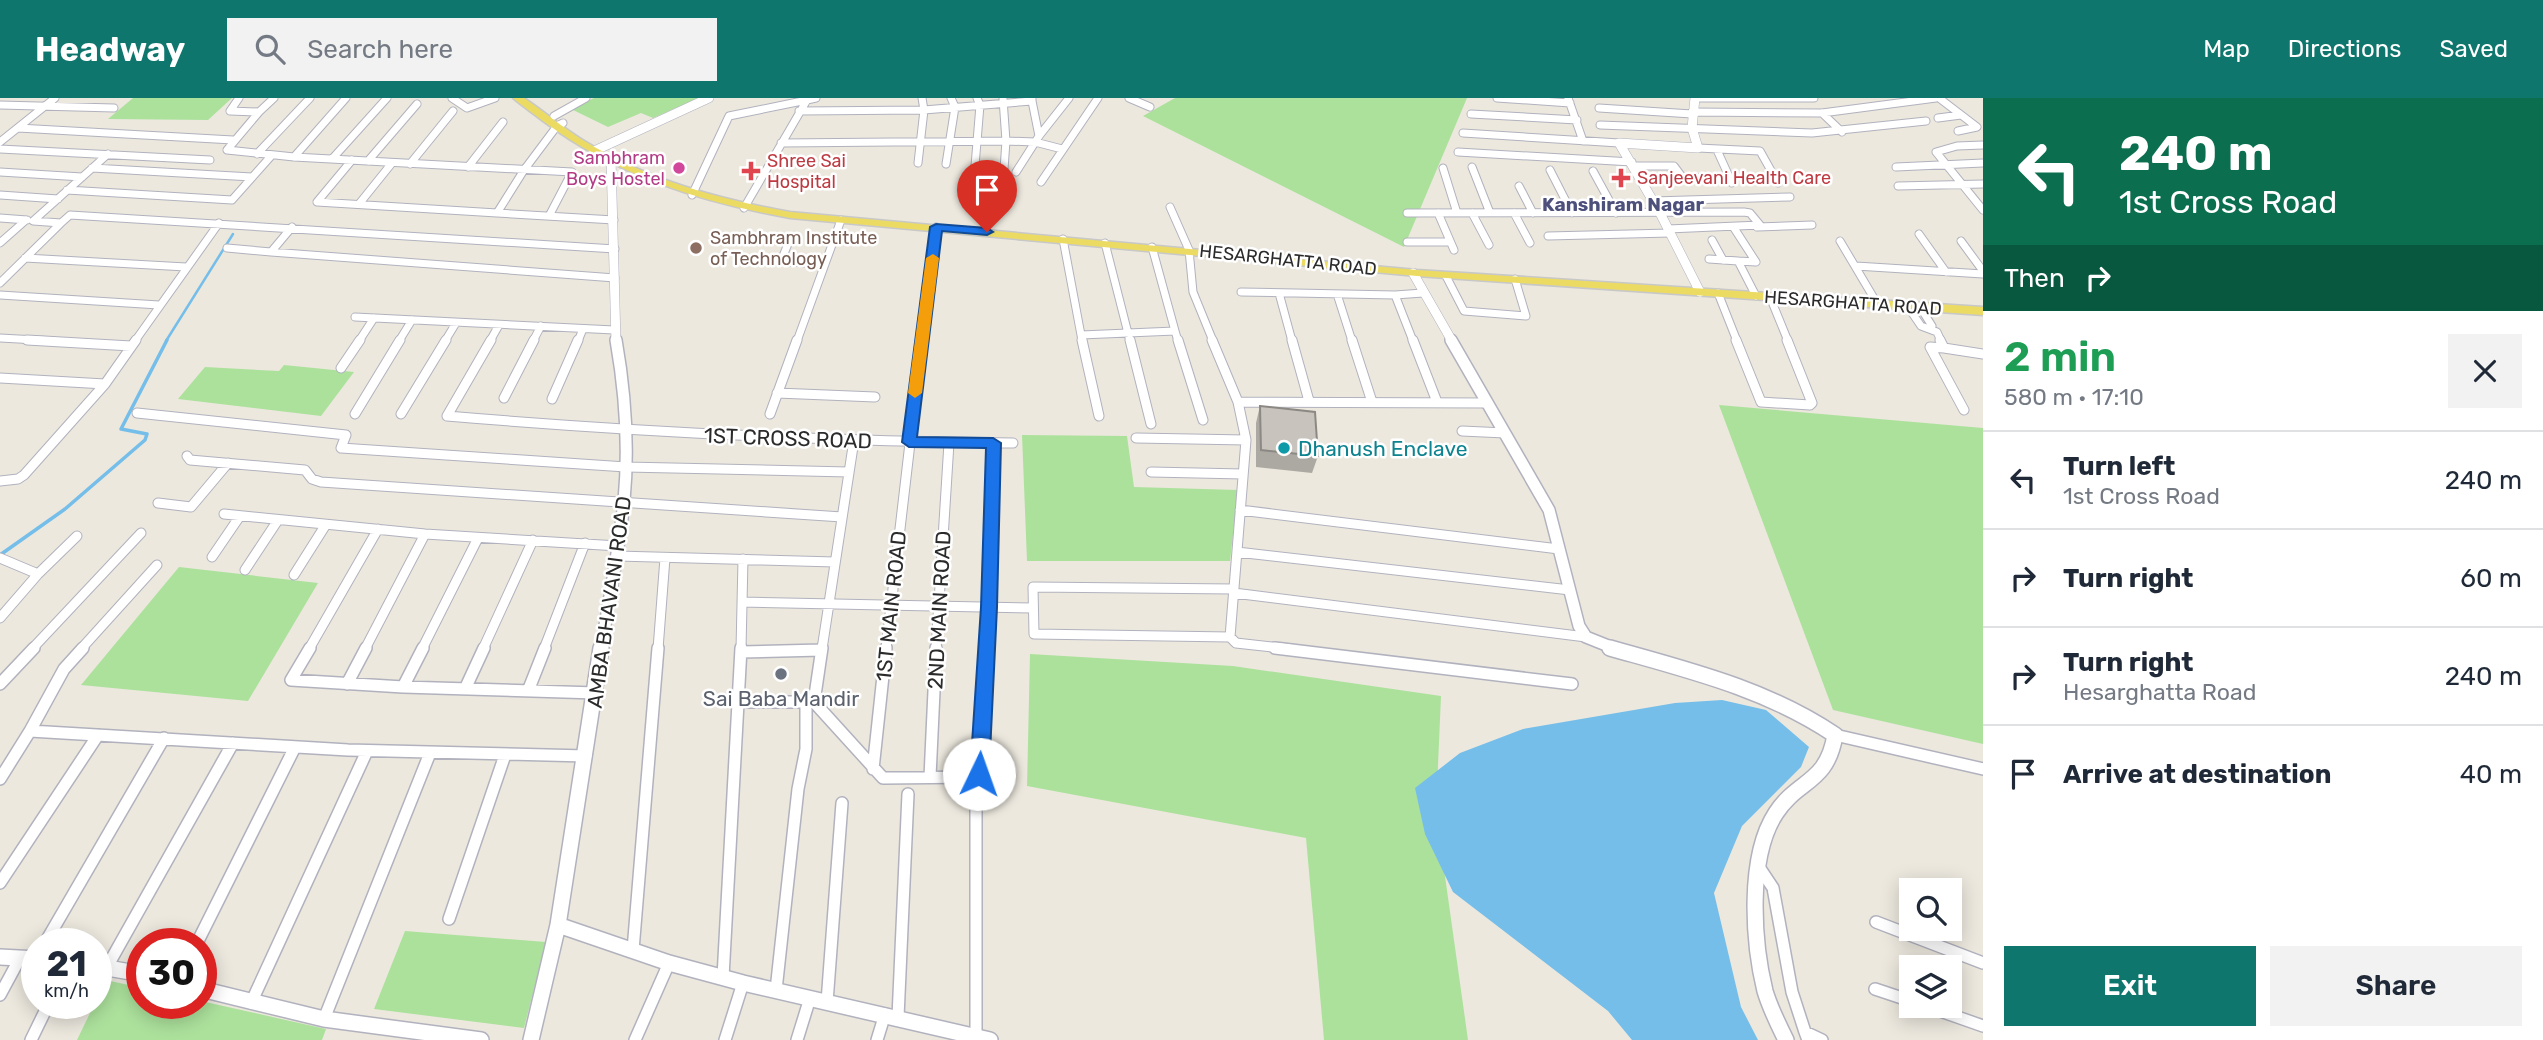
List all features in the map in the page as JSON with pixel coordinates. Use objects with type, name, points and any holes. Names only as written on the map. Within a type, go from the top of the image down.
[{"type":"main road","name":"HESARGHATTA ROAD","points":[[518,98],[558,122]]},
{"type":"main road","name":"HESARGHATTA ROAD","points":[[527,98],[602,153],[692,195],[744,208],[841,220],[1189,250],[1413,273],[1983,311]]},
{"type":"street","points":[[0,142],[55,98]]},
{"type":"street","points":[[239,98],[230,111],[259,112]]},
{"type":"street","points":[[274,98],[233,140],[227,150],[294,157],[572,172],[549,216]]},
{"type":"street","points":[[257,154],[310,98]]},
{"type":"street","points":[[294,157],[346,98]]},
{"type":"street","points":[[332,159],[387,98]]},
{"type":"street","points":[[452,98],[467,108],[495,98]]},
{"type":"street","points":[[497,213],[558,122],[586,98]]},
{"type":"street","points":[[602,153],[709,98]]},
{"type":"street","points":[[692,195],[729,116],[816,98]]},
{"type":"street","points":[[918,163],[924,110],[922,98]]},
{"type":"street","points":[[946,164],[955,107],[951,98]]},
{"type":"street","points":[[1016,172],[1037,139],[1069,98]]},
{"type":"street","points":[[1041,182],[1098,98]]},
{"type":"street","points":[[1129,98],[1150,107]]},
{"type":"street","points":[[1497,98],[1569,100],[1583,141]]},
{"type":"street","points":[[1698,148],[1692,128],[1695,98],[1814,98]]},
{"type":"street","points":[[1599,108],[1692,113],[1822,113],[1937,98],[1977,127],[1958,131]]},
{"type":"street","points":[[744,208],[805,99]]},
{"type":"street","points":[[799,111],[924,110],[955,107],[978,101],[1032,99],[1037,139]]},
{"type":"street","points":[[975,166],[979,141],[978,101]]},
{"type":"street","points":[[1004,101],[1004,169]]},
{"type":"street","points":[[368,161],[417,104]]},
{"type":"street","points":[[0,105],[114,108]]},
{"type":"street","points":[[410,164],[453,111]]},
{"type":"street","points":[[1822,113],[1842,132]]},
{"type":"street","points":[[1471,114],[1577,120]]},
{"type":"street","points":[[1938,118],[1961,115]]},
{"type":"street","points":[[1600,125],[1842,132],[1926,121]]},
{"type":"street","points":[[468,167],[503,122]]},
{"type":"street","points":[[18,128],[233,140]]},
{"type":"street","points":[[1463,132],[1760,151],[1778,183]]},
{"type":"street","points":[[781,143],[1037,139],[1062,149]]},
{"type":"street","points":[[1619,143],[1660,213],[1700,292]]},
{"type":"street","points":[[1983,145],[1937,150],[1936,154],[1983,209]]},
{"type":"street","points":[[0,149],[210,160]]},
{"type":"street","points":[[1641,179],[1731,181],[1717,150]]},
{"type":"street","points":[[1458,152],[1674,166],[1683,178]]},
{"type":"street","name":"AMBA BHAVANI ROAD","points":[[531,1040],[558,925],[624,501],[626,467],[621,368],[614,330],[614,220],[602,153]]},
{"type":"street","points":[[0,243],[58,199],[108,154]]},
{"type":"street","points":[[67,190],[232,201],[272,155]]},
{"type":"street","points":[[352,160],[317,202],[614,220]]},
{"type":"street","points":[[359,204],[392,163]]},
{"type":"street","points":[[1896,167],[1983,163]]},
{"type":"street","points":[[1472,167],[1490,213]]},
{"type":"street","points":[[92,168],[252,177]]},
{"type":"street","points":[[1443,168],[1457,213]]},
{"type":"street","points":[[1550,170],[1572,213]]},
{"type":"street","points":[[1593,171],[1616,213]]},
{"type":"street","points":[[0,172],[82,177]]},
{"type":"street","points":[[1898,186],[1983,184]]},
{"type":"street","points":[[1519,186],[1533,213]]},
{"type":"street","points":[[0,195],[58,199]]},
{"type":"street","points":[[1653,201],[1790,197]]},
{"type":"street","points":[[1170,207],[1189,250],[1193,292],[1238,402],[1246,440],[1230,637]]},
{"type":"street","points":[[1406,213],[1748,212],[1760,225],[1757,227]]},
{"type":"street","points":[[1438,213],[1454,250]]},
{"type":"street","points":[[1472,213],[1489,245]]},
{"type":"street","points":[[1514,213],[1530,243]]},
{"type":"street","points":[[0,283],[70,215],[615,249]]},
{"type":"street","points":[[0,218],[61,223]]},
{"type":"street","points":[[770,414],[841,220]]},
{"type":"street","points":[[0,481],[18,479],[24,475],[105,384],[219,223]]},
{"type":"street","points":[[1548,236],[1812,225]]},
{"type":"street","points":[[271,252],[292,227]]},
{"type":"street","name":"1ST MAIN ROAD","points":[[873,769],[936,227]]},
{"type":"street","points":[[1709,259],[1756,262],[1734,228]]},
{"type":"street","points":[[1919,234],[1946,272]]},
{"type":"street","points":[[781,261],[790,239]]},
{"type":"street","points":[[1063,239],[1099,416]]},
{"type":"street","points":[[1712,240],[1723,260]]},
{"type":"street","points":[[1840,241],[1878,305]]},
{"type":"street","points":[[1961,241],[1983,273]]},
{"type":"street","points":[[1407,242],[1450,242]]},
{"type":"street","points":[[1105,243],[1151,424]]},
{"type":"street","points":[[1152,247],[1203,420]]},
{"type":"street","points":[[227,248],[615,278]]},
{"type":"street","points":[[24,258],[186,267]]},
{"type":"street","points":[[771,261],[825,264]]},
{"type":"street","points":[[1738,261],[1756,296]]},
{"type":"street","points":[[1856,266],[1983,273]]},
{"type":"street","points":[[1413,273],[1549,510],[1579,626],[1586,637]]},
{"type":"street","points":[[1446,275],[1464,311],[1526,316],[1515,279]]},
{"type":"street","points":[[1241,292],[1395,295],[1423,293]]},
{"type":"street","points":[[1279,292],[1309,401]]},
{"type":"street","points":[[1337,293],[1372,402]]},
{"type":"street","points":[[1718,293],[1761,402],[1810,405],[1812,403],[1770,297]]},
{"type":"street","points":[[0,295],[159,305]]},
{"type":"street","points":[[1395,295],[1437,402]]},
{"type":"street","points":[[1914,307],[1932,326],[1930,328],[1937,332],[1944,348]]},
{"type":"street","points":[[355,317],[614,330]]},
{"type":"street","points":[[341,368],[374,318]]},
{"type":"street","points":[[355,414],[412,320]]},
{"type":"street","points":[[401,414],[456,323]]},
{"type":"street","name":"1ST CROSS ROAD","points":[[499,325],[447,416],[624,432],[1013,443]]},
{"type":"street","points":[[504,398],[541,326]]},
{"type":"street","points":[[552,399],[583,329]]},
{"type":"street","points":[[1082,335],[1175,331]]},
{"type":"street","points":[[0,338],[131,346]]},
{"type":"street","points":[[1964,410],[1930,347],[1983,354]]},
{"type":"street","points":[[0,379],[105,384]]},
{"type":"street","points":[[777,393],[875,397]]},
{"type":"street","points":[[1238,402],[1488,403]]},
{"type":"street","points":[[137,413],[346,435],[341,447],[626,467],[849,472]]},
{"type":"street","points":[[1462,431],[1505,433]]},
{"type":"street","points":[[1136,438],[1246,440]]},
{"type":"street","points":[[776,990],[810,702],[829,604],[854,440]]},
{"type":"street","name":"2ND MAIN ROAD","points":[[930,777],[949,443]]},
{"type":"street","points":[[558,925],[668,962],[743,983],[891,1015],[948,1036],[983,1039],[978,775],[989,607],[993,443]]},
{"type":"street","points":[[187,456],[190,460],[305,470],[313,480],[321,482],[842,517]]},
{"type":"street","points":[[158,503],[191,507],[228,463]]},
{"type":"street","points":[[1151,472],[1243,474]]},
{"type":"street","points":[[1240,510],[1559,549]]},
{"type":"street","points":[[224,514],[325,526],[585,543],[665,558],[835,562]]},
{"type":"street","points":[[212,557],[240,516]]},
{"type":"street","points":[[245,570],[278,520]]},
{"type":"street","points":[[294,575],[325,526]]},
{"type":"street","points":[[378,529],[290,679],[403,687],[596,693]]},
{"type":"street","points":[[0,684],[141,533]]},
{"type":"street","points":[[347,684],[425,534]]},
{"type":"street","points":[[0,618],[77,536]]},
{"type":"street","points":[[403,687],[478,538]]},
{"type":"street","points":[[465,689],[533,540]]},
{"type":"street","points":[[528,691],[585,543]]},
{"type":"street","points":[[1237,552],[1570,590]]},
{"type":"street","points":[[0,558],[35,570],[38,575]]},
{"type":"street","points":[[633,950],[665,558]]},
{"type":"street","points":[[723,977],[740,702],[743,559]]},
{"type":"street","points":[[1,776],[30,731],[64,669],[158,565]]},
{"type":"street","points":[[1572,684],[1236,643],[1230,637],[1034,634],[1033,587],[1234,591],[1586,637],[1803,712],[1835,735],[1983,769]]},
{"type":"street","points":[[742,602],[1033,608]]},
{"type":"street","points":[[741,652],[821,650]]},
{"type":"street","points":[[740,702],[810,702],[873,769],[886,778],[978,775]]},
{"type":"street","points":[[30,731],[367,751],[586,756]]},
{"type":"street","points":[[0,883],[98,735]]},
{"type":"street","points":[[1786,1040],[1766,994],[1760,966],[1756,928],[1759,867],[1768,825],[1778,809],[1828,765],[1834,751],[1835,735]]},
{"type":"street","points":[[54,928],[164,738]]},
{"type":"street","points":[[112,949],[233,743]]},
{"type":"street","points":[[204,928],[295,747]]},
{"type":"street","points":[[251,1003],[367,751]]},
{"type":"street","points":[[324,1018],[430,753]]},
{"type":"street","points":[[449,919],[505,754]]},
{"type":"street","points":[[877,1040],[891,1015],[908,794]]},
{"type":"street","points":[[797,1040],[818,1000],[842,803]]},
{"type":"street","points":[[1759,867],[1773,888],[1792,992],[1806,1036],[1822,1040]]},
{"type":"street","points":[[1876,922],[1983,963]]},
{"type":"street","points":[[0,957],[21,958]]},
{"type":"street","points":[[635,1040],[668,962]]},
{"type":"street","points":[[0,995],[21,971]]},
{"type":"street","points":[[725,1040],[743,983]]},
{"type":"street","points":[[1875,989],[1899,997]]},
{"type":"street","points":[[217,993],[324,1018],[481,1040]]},
{"type":"street","points":[[1960,1018],[1983,1026]]},
{"type":"street","points":[[31,1040],[41,1019]]},
{"type":"green space","points":[[133,98],[232,98],[208,120],[108,119]]},
{"type":"green space","points":[[594,98],[699,98],[653,118],[641,113],[608,127],[571,109]]},
{"type":"green space","points":[[1175,98],[1467,98],[1404,247],[1143,116]]},
{"type":"green space","points":[[284,365],[354,372],[321,416],[178,399],[205,367],[279,371]]},
{"type":"green space","points":[[1719,405],[1983,428],[1983,744],[1833,710]]},
{"type":"green space","points":[[1022,435],[1127,436],[1134,487],[1238,490],[1230,561],[1027,561]]},
{"type":"green space","points":[[179,567],[318,583],[248,701],[81,685]]},
{"type":"green space","points":[[1030,654],[1233,666],[1441,696],[1436,812],[1468,1040],[1324,1040],[1306,838],[1027,786]]},
{"type":"green space","points":[[405,931],[546,942],[524,1028],[374,1009]]},
{"type":"green space","points":[[112,981],[126,984],[126,1019],[217,1019],[217,1005],[326,1029],[322,1040],[77,1040],[87,1019],[112,1019]]},
{"type":"water","points":[[1722,700],[1766,710],[1809,747],[1801,767],[1742,826],[1714,893],[1741,1007],[1758,1040],[1632,1040],[1608,1011],[1453,892],[1425,834],[1415,788],[1460,753],[1523,729],[1675,703]]},
{"type":"building","points":[[1260,406],[1315,412],[1318,456],[1261,450]]},
{"type":"waterway","points":[[166,341],[233,234]]},
{"type":"waterway","points":[[0,555],[65,509],[145,440],[147,434],[121,429],[167,340]]},
{"type":"slow traffic","points":[[915,393],[933,258]]},
{"type":"place","name":"Sambhram Boys Hostel","points":[[679,168]]},
{"type":"place","name":"Shree Sai Hospital","points":[[751,171]]},
{"type":"place","name":"Sanjeevani Health Care","points":[[1621,178]]},
{"type":"place","name":"Sambhram Institute of Technology","points":[[696,248]]},
{"type":"place","name":"Dhanush Enclave","points":[[1284,448]]},
{"type":"place","name":"Sai Baba Mandir","points":[[781,674]]},
{"type":"district","name":"Kanshiram Nagar","points":[[1623,204]]},
{"type":"route","points":[[979,774],[989,607],[993,443],[909,442],[936,227],[987,232]]}]
